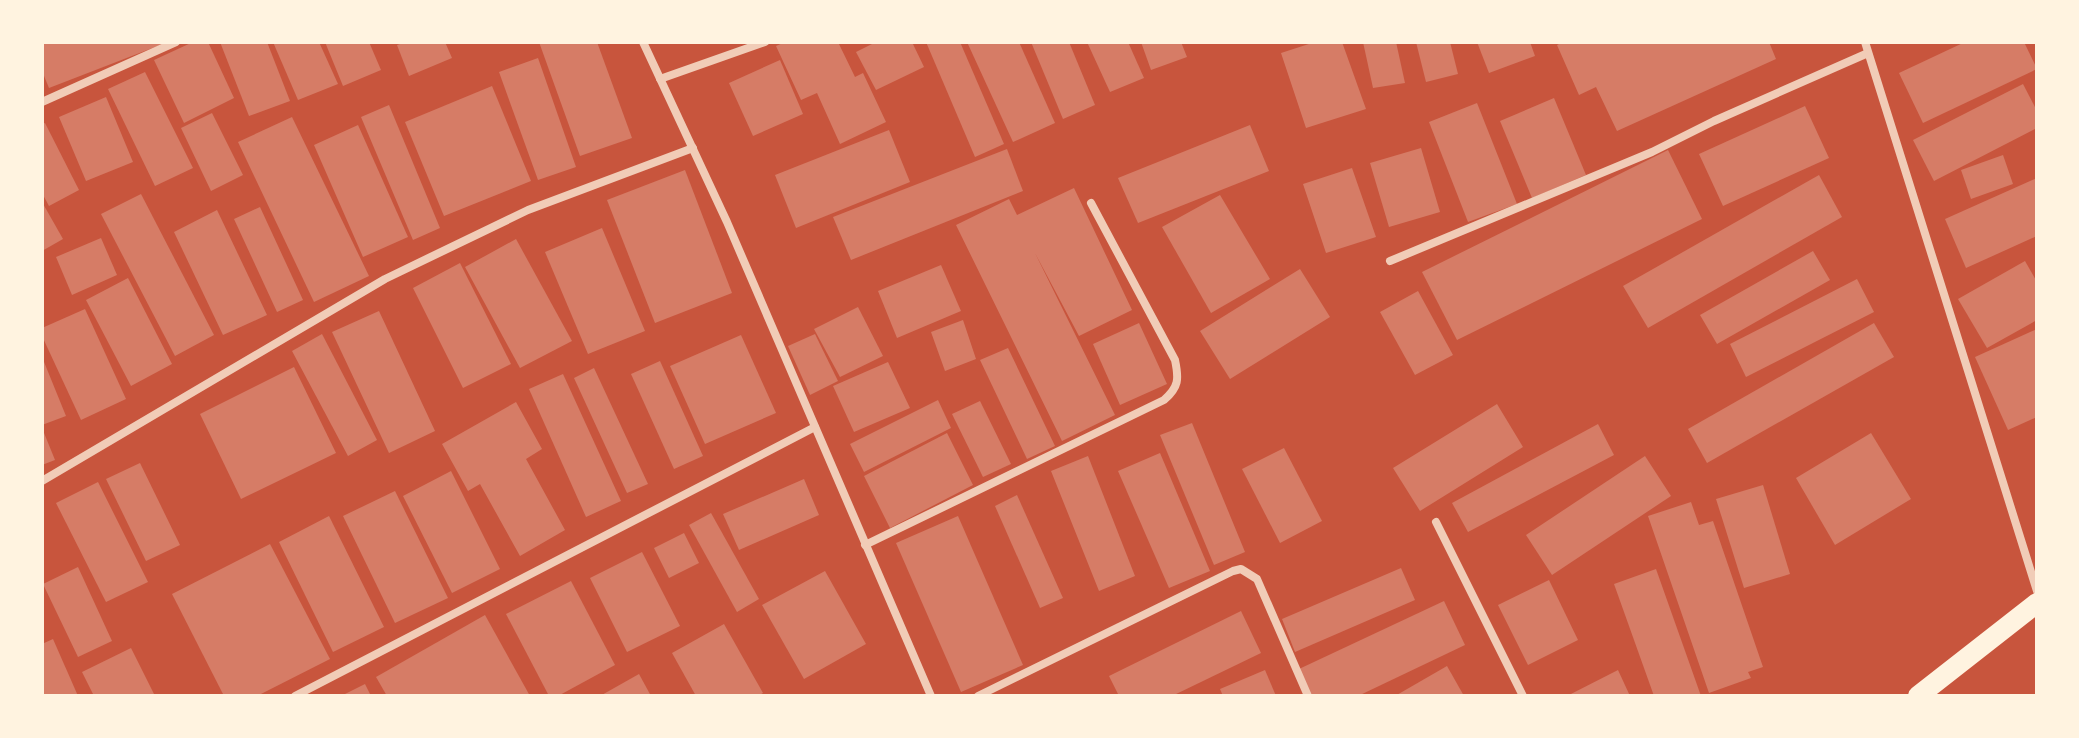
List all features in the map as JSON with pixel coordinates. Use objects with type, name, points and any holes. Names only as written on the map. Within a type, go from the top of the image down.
[{"type":"main road","points":[[1918,696],[2037,603]]},
{"type":"street","points":[[42,102],[176,42]]},
{"type":"street","points":[[643,42],[693,148],[931,696]]},
{"type":"street","points":[[660,79],[765,42]]},
{"type":"street","points":[[1865,42],[2037,591]]},
{"type":"street","points":[[1390,261],[1652,152],[1868,53]]},
{"type":"street","points":[[42,481],[385,279],[528,210],[693,148]]},
{"type":"street","points":[[865,545],[1164,400],[1176,388],[1179,378],[1175,360],[1091,203]]},
{"type":"street","points":[[295,696],[815,427]]},
{"type":"street","points":[[1436,522],[1523,696]]},
{"type":"street","points":[[978,696],[1241,569],[1257,579],[1308,696]]},
{"type":"building","points":[[42,42],[168,42],[49,88],[42,71]]},
{"type":"building","points":[[193,42],[208,42],[234,98],[184,123],[154,60]]},
{"type":"building","points":[[220,42],[267,42],[290,101],[249,116]]},
{"type":"building","points":[[273,42],[319,42],[338,84],[298,100]]},
{"type":"building","points":[[325,42],[369,42],[381,70],[343,86]]},
{"type":"building","points":[[406,42],[445,42],[452,58],[409,76],[397,45]]},
{"type":"building","points":[[539,42],[597,42],[632,138],[580,156]]},
{"type":"building","points":[[785,42],[838,42],[855,77],[863,73],[886,122],[840,144],[817,93],[801,100],[776,46]]},
{"type":"building","points":[[876,42],[912,42],[924,67],[876,90],[856,52]]},
{"type":"building","points":[[926,42],[960,42],[1004,144],[975,157]]},
{"type":"building","points":[[967,42],[1019,42],[1055,123],[1013,142]]},
{"type":"building","points":[[1031,42],[1069,42],[1095,105],[1063,119]]},
{"type":"building","points":[[1087,42],[1128,42],[1144,78],[1110,92]]},
{"type":"building","points":[[1141,42],[1181,42],[1187,57],[1151,70]]},
{"type":"building","points":[[1315,42],[1342,42],[1366,109],[1306,128],[1281,53]]},
{"type":"building","points":[[1363,42],[1396,42],[1405,83],[1373,88]]},
{"type":"building","points":[[1416,42],[1450,42],[1458,74],[1426,82]]},
{"type":"building","points":[[1477,42],[1530,42],[1535,56],[1489,73]]},
{"type":"building","points":[[1563,42],[1769,42],[1776,59],[1617,131],[1596,87],[1579,95],[1557,45]]},
{"type":"building","points":[[1965,42],[2024,42],[2037,69],[1923,123],[1899,73]]},
{"type":"building","points":[[538,58],[576,167],[538,180],[499,72]]},
{"type":"building","points":[[780,60],[803,114],[753,136],[729,83]]},
{"type":"building","points":[[145,72],[193,168],[155,186],[108,89]]},
{"type":"building","points":[[2023,84],[2037,111],[2037,128],[1934,181],[1913,140]]},
{"type":"building","points":[[492,86],[531,181],[444,216],[405,122]]},
{"type":"building","points":[[106,97],[133,162],[86,181],[59,117]]},
{"type":"building","points":[[1554,98],[1586,175],[1532,198],[1500,121]]},
{"type":"building","points":[[1477,103],[1517,204],[1468,222],[1429,122]]},
{"type":"building","points":[[389,105],[440,228],[413,240],[361,117]]},
{"type":"building","points":[[1805,106],[1829,158],[1723,206],[1699,154]]},
{"type":"building","points":[[212,113],[243,175],[211,191],[181,128]]},
{"type":"building","points":[[292,117],[369,276],[314,302],[238,142]]},
{"type":"building","points":[[45,123],[79,190],[49,206],[42,193],[42,124]]},
{"type":"building","points":[[358,125],[408,237],[363,257],[314,145]]},
{"type":"building","points":[[1250,125],[1269,171],[1138,223],[1118,178]]},
{"type":"building","points":[[889,130],[910,182],[796,228],[775,175]]},
{"type":"building","points":[[1421,148],[1440,212],[1389,227],[1370,163]]},
{"type":"building","points":[[1007,149],[1023,191],[851,260],[833,217]]},
{"type":"building","points":[[1668,150],[1702,219],[1457,340],[1422,272]]},
{"type":"building","points":[[2003,155],[2013,184],[1971,199],[1961,170]]},
{"type":"building","points":[[1352,168],[1376,237],[1326,253],[1303,184]]},
{"type":"building","points":[[685,170],[732,293],[655,323],[607,200]]},
{"type":"building","points":[[1819,175],[1842,217],[1648,328],[1623,286]]},
{"type":"building","points":[[2037,178],[2037,236],[1966,268],[1945,219]]},
{"type":"building","points":[[1074,188],[1132,310],[1079,336],[1035,253],[1115,415],[1062,441],[956,225],[1009,199],[1017,215]]},
{"type":"building","points":[[141,194],[214,335],[175,356],[101,214]]},
{"type":"building","points":[[1220,195],[1270,279],[1211,313],[1162,227]]},
{"type":"building","points":[[42,202],[63,239],[42,251]]},
{"type":"building","points":[[260,207],[303,300],[277,312],[234,219]]},
{"type":"building","points":[[217,210],[267,315],[223,335],[174,232]]},
{"type":"building","points":[[602,228],[645,331],[588,354],[545,252]]},
{"type":"building","points":[[101,238],[117,275],[72,295],[56,257]]},
{"type":"building","points":[[516,239],[572,341],[520,368],[465,267]]},
{"type":"building","points":[[1813,251],[1830,280],[1717,344],[1700,315]]},
{"type":"building","points":[[2025,261],[2037,282],[2037,320],[1987,348],[1958,299]]},
{"type":"building","points":[[460,263],[511,364],[463,388],[413,288]]},
{"type":"building","points":[[941,265],[961,311],[897,338],[878,291]]},
{"type":"building","points":[[1300,269],[1330,317],[1230,379],[1200,331]]},
{"type":"building","points":[[128,278],[172,364],[131,386],[86,300]]},
{"type":"building","points":[[1857,279],[1874,312],[1746,377],[1730,344]]},
{"type":"building","points":[[1418,291],[1453,355],[1415,375],[1380,312]]},
{"type":"building","points":[[858,307],[883,356],[840,377],[814,329]]},
{"type":"building","points":[[85,309],[126,399],[81,420],[42,336],[42,328]]},
{"type":"building","points":[[379,311],[435,431],[389,453],[332,332]]},
{"type":"building","points":[[963,320],[976,359],[945,371],[931,332]]},
{"type":"building","points":[[1139,323],[1167,384],[1120,405],[1093,344]]},
{"type":"building","points":[[1874,323],[1894,357],[1707,463],[1688,429]]},
{"type":"building","points":[[2037,329],[2037,417],[2008,430],[1975,357]]},
{"type":"building","points":[[322,334],[377,440],[348,456],[292,351]]},
{"type":"building","points":[[815,334],[838,381],[810,395],[788,346]]},
{"type":"building","points":[[741,335],[776,413],[705,444],[670,366]]},
{"type":"building","points":[[1008,348],[1055,446],[1027,459],[980,360]]},
{"type":"building","points":[[42,357],[66,416],[42,425]]},
{"type":"building","points":[[660,361],[703,456],[674,469],[631,374]]},
{"type":"building","points":[[888,362],[910,408],[854,432],[833,386]]},
{"type":"building","points":[[294,367],[336,453],[241,499],[200,414]]},
{"type":"building","points":[[594,368],[648,484],[627,493],[574,378]]},
{"type":"building","points":[[563,374],[621,501],[586,517],[529,389]]},
{"type":"building","points":[[938,400],[951,428],[864,472],[850,444]]},
{"type":"building","points":[[980,401],[1011,464],[983,477],[952,414]]},
{"type":"building","points":[[516,402],[542,449],[526,459],[565,530],[520,556],[480,484],[468,491],[442,444]]},
{"type":"building","points":[[1497,404],[1523,447],[1420,511],[1393,468]]},
{"type":"building","points":[[1192,423],[1245,552],[1214,565],[1160,435]]},
{"type":"building","points":[[1598,424],[1614,455],[1468,532],[1452,503]]},
{"type":"building","points":[[42,428],[55,460],[42,465]]},
{"type":"building","points":[[947,433],[973,485],[890,528],[864,476]]},
{"type":"building","points":[[1871,433],[1911,499],[1835,545],[1796,478]]},
{"type":"building","points":[[1284,448],[1322,521],[1280,543],[1242,469]]},
{"type":"building","points":[[1160,453],[1210,571],[1169,588],[1118,471]]},
{"type":"building","points":[[1088,456],[1135,576],[1099,591],[1051,471]]},
{"type":"building","points":[[1645,456],[1671,496],[1552,575],[1526,535]]},
{"type":"building","points":[[140,463],[180,545],[146,561],[106,479]]},
{"type":"building","points":[[451,471],[500,569],[452,593],[403,496]]},
{"type":"building","points":[[804,479],[819,515],[739,550],[723,514]]},
{"type":"building","points":[[98,482],[148,582],[106,602],[56,503]]},
{"type":"building","points":[[1763,485],[1790,574],[1744,588],[1716,499]]},
{"type":"building","points":[[395,491],[448,598],[395,623],[343,516]]},
{"type":"building","points":[[1017,495],[1063,598],[1040,608],[995,506]]},
{"type":"building","points":[[1691,502],[1699,525],[1713,521],[1763,667],[1748,672],[1751,678],[1709,693],[1648,516]]},
{"type":"building","points":[[711,513],[759,599],[737,612],[689,525]]},
{"type":"building","points":[[329,516],[384,627],[333,652],[279,542]]},
{"type":"building","points":[[958,516],[1023,665],[961,692],[896,543]]},
{"type":"building","points":[[684,533],[699,563],[669,578],[654,548]]},
{"type":"building","points":[[270,544],[330,659],[257,696],[224,696],[172,594]]},
{"type":"building","points":[[642,552],[680,626],[627,652],[590,578]]},
{"type":"building","points":[[78,567],[112,641],[78,657],[43,584]]},
{"type":"building","points":[[1401,568],[1415,600],[1295,652],[1282,619]]},
{"type":"building","points":[[1656,569],[1701,696],[1654,696],[1614,584]]},
{"type":"building","points":[[825,571],[866,644],[804,679],[762,605]]},
{"type":"building","points":[[1549,580],[1578,640],[1528,665],[1498,605]]},
{"type":"building","points":[[571,581],[615,665],[558,696],[549,696],[506,614]]},
{"type":"building","points":[[1444,601],[1465,645],[1358,696],[1311,696],[1299,669]]},
{"type":"building","points":[[1241,611],[1261,653],[1172,696],[1119,696],[1109,676]]},
{"type":"building","points":[[485,615],[530,696],[387,696],[376,677]]},
{"type":"building","points":[[724,624],[763,693],[758,696],[696,696],[672,653]]},
{"type":"building","points":[[53,639],[78,696],[42,696],[42,644]]},
{"type":"building","points":[[131,648],[155,696],[94,696],[82,672]]},
{"type":"building","points":[[1447,666],[1464,696],[1395,696]]},
{"type":"building","points":[[1265,670],[1276,696],[1223,696],[1220,689]]},
{"type":"building","points":[[1618,670],[1630,696],[1567,696]]},
{"type":"building","points":[[639,674],[651,696],[600,696]]},
{"type":"building","points":[[365,684],[371,696],[341,696]]}]
